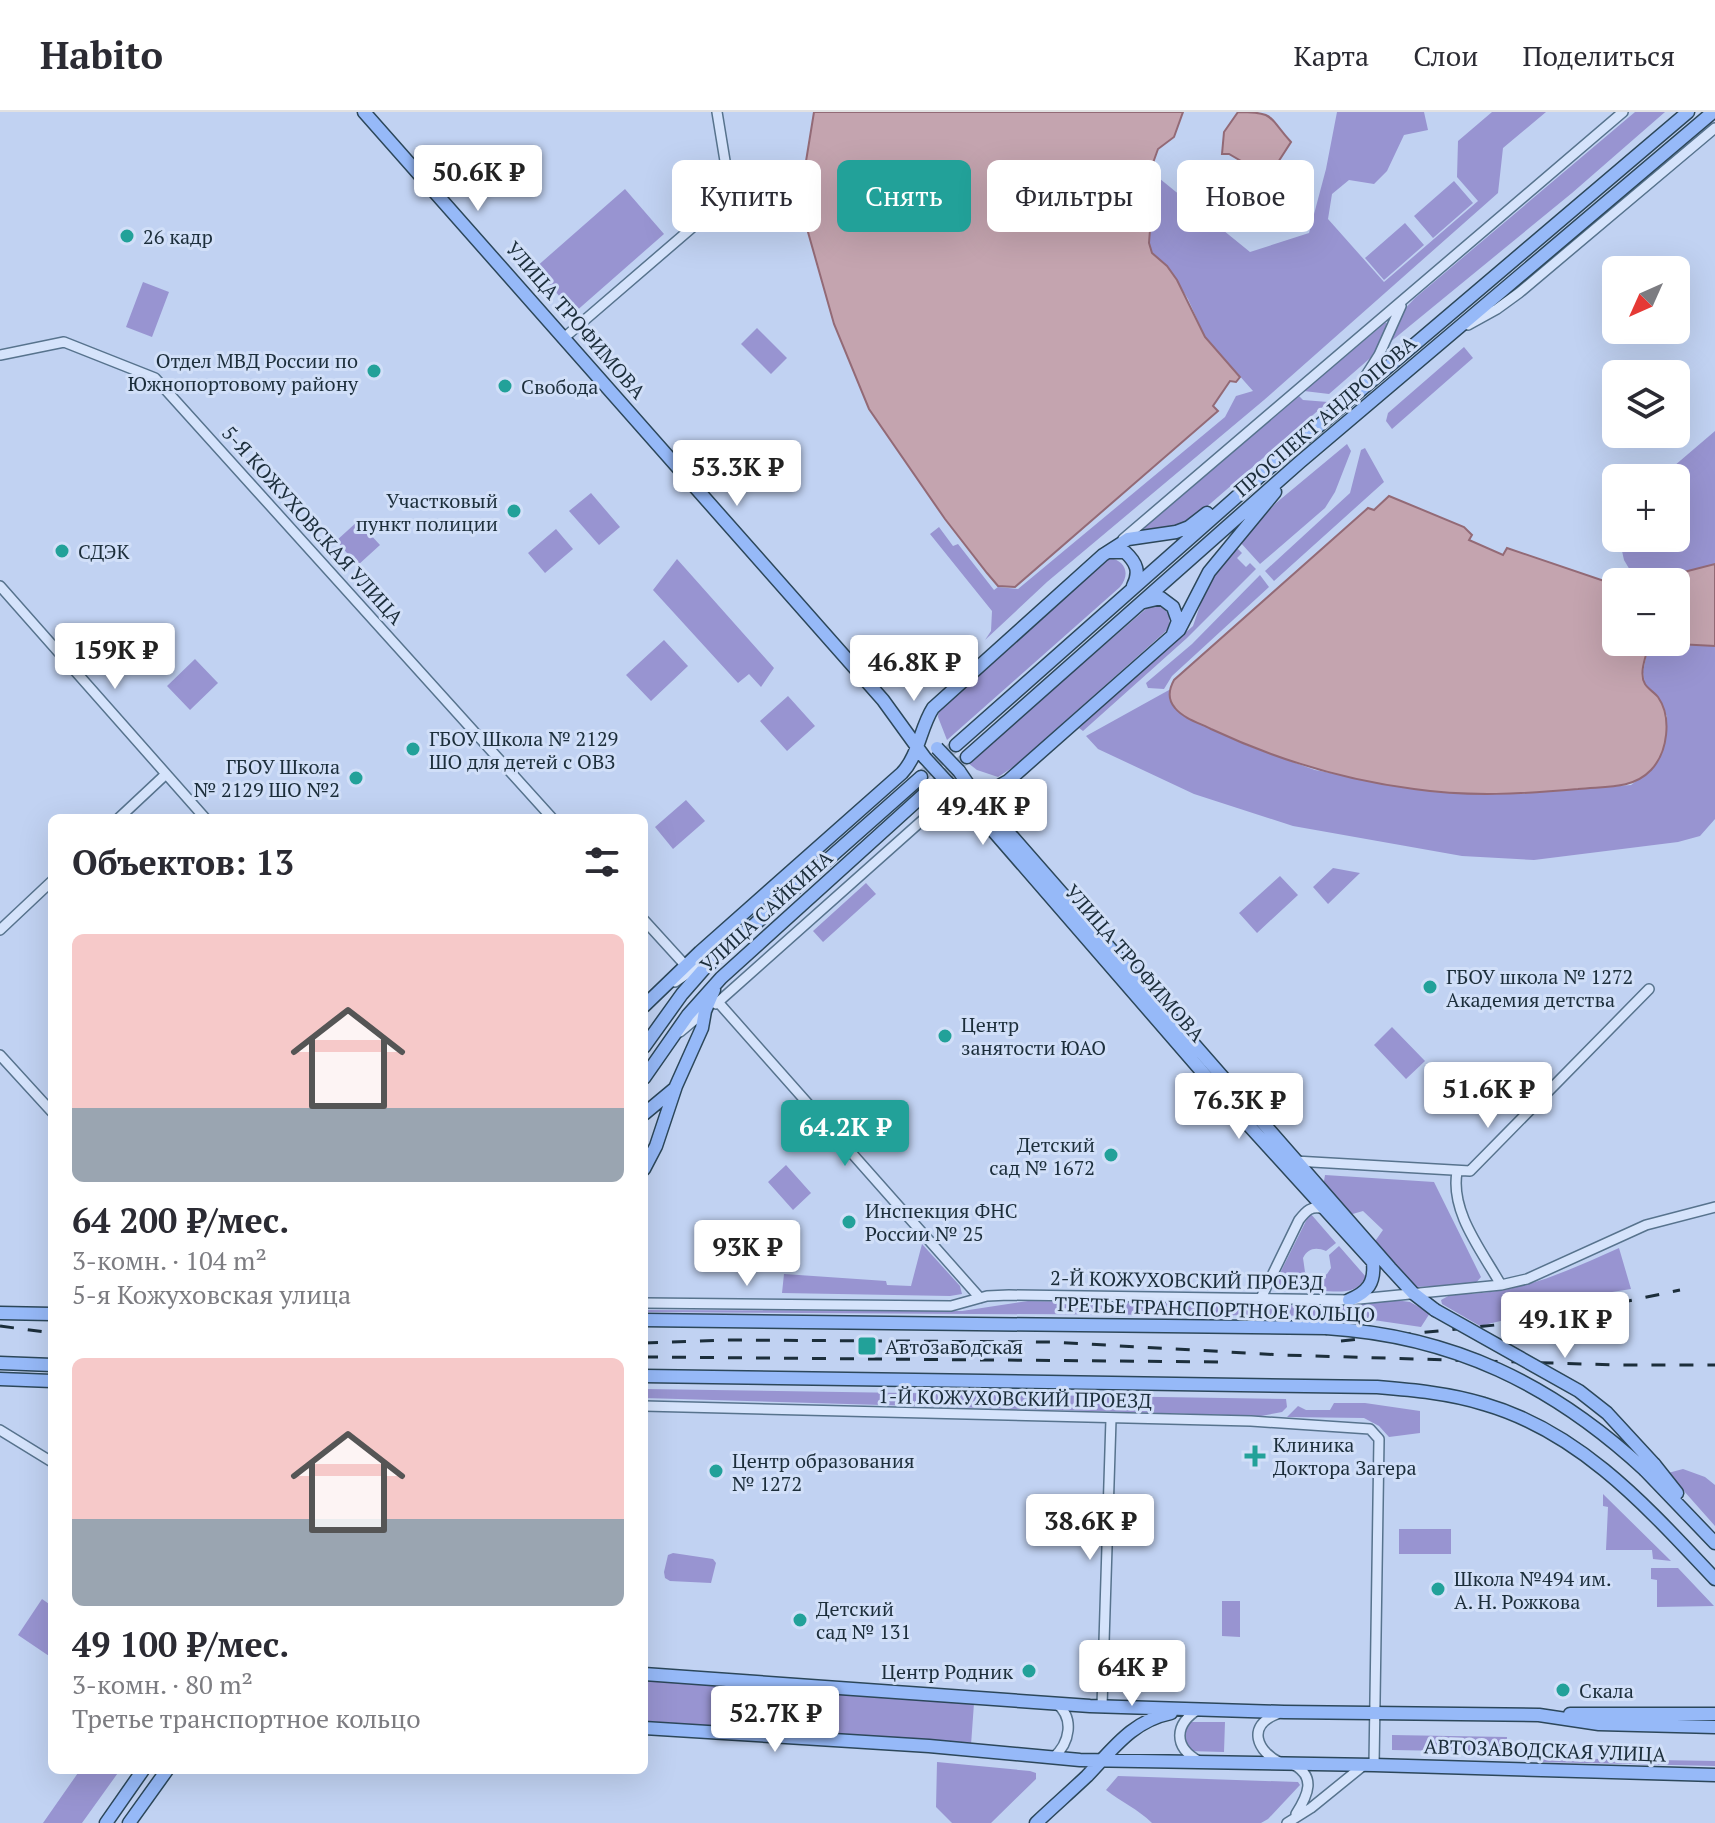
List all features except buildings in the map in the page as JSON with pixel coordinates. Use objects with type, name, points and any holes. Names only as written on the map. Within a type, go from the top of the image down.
[{"type":"main road","name":"УЛИЦА ТРОФИМОВА","points":[[364,112],[918,739],[925,758],[947,782],[969,794],[1413,1293],[1435,1310],[1579,1391],[1607,1413],[1650,1467]]},
{"type":"main road","name":"ПРОСПЕКТ АНДРОПОВА","points":[[956,745],[1268,469],[1688,112]]},
{"type":"main road","name":"ПРОСПЕКТ АНДРОПОВА","points":[[967,757],[1300,462],[1713,112]]},
{"type":"main road","points":[[969,794],[990,791],[1008,781],[1165,643],[1185,622],[1203,583],[1220,557],[1300,462]]},
{"type":"main road","points":[[655,995],[902,773],[910,762],[933,708],[1108,552],[1128,539],[1189,527],[1268,469]]},
{"type":"main road","points":[[1108,552],[1125,552],[1136,564],[1137,578],[1127,594]]},
{"type":"main road","points":[[1138,605],[1155,598],[1167,601],[1173,607],[1178,621],[1165,643]]},
{"type":"main road","name":"УЛИЦА ТРОФИМОВА","points":[[918,739],[937,748],[959,771],[969,794],[1280,1160],[1373,1262],[1371,1284],[1364,1294],[1349,1300]]},
{"type":"main road","name":"УЛИЦА САЙКИНА","points":[[648,1042],[692,981],[921,777]]},
{"type":"main road","name":"УЛИЦА САЙКИНА","points":[[648,1072],[688,1015],[721,978],[931,788]]},
{"type":"main road","points":[[648,1161],[702,1028],[705,1011],[721,978]]},
{"type":"main road","name":"УЛИЦА САЙКИНА","points":[[648,1002],[655,995]]},
{"type":"main road","points":[[648,1110],[676,1086]]},
{"type":"main road","points":[[0,1313],[48,1314]]},
{"type":"main road","name":"ТРЕТЬЕ ТРАНСПОРТНОЕ КОЛЬЦО","points":[[648,1320],[1326,1328],[1394,1335],[1464,1354],[1512,1375],[1591,1424],[1650,1467]]},
{"type":"main road","points":[[0,1363],[48,1365]]},
{"type":"main road","points":[[648,1376],[1344,1386],[1424,1391],[1485,1404],[1538,1426],[1591,1458],[1640,1499],[1715,1579]]},
{"type":"main road","points":[[0,1379],[48,1381]]},
{"type":"main road","points":[[1650,1467],[1715,1543]]},
{"type":"main road","points":[[648,1674],[1102,1706]]},
{"type":"main road","name":"АВТОЗАВОДСКАЯ УЛИЦА","points":[[1102,1706],[1539,1715],[1621,1725],[1715,1727]]},
{"type":"main road","points":[[1036,1823],[1127,1734],[1148,1720],[1196,1709]]},
{"type":"main road","points":[[1539,1715],[1715,1714]]},
{"type":"main road","points":[[648,1728],[929,1746],[1101,1761]]},
{"type":"main road","name":"АВТОЗАВОДСКАЯ УЛИЦА","points":[[1101,1761],[1715,1775]]},
{"type":"main road","points":[[106,1823],[140,1774]]},
{"type":"main road","points":[[129,1823],[164,1774]]},
{"type":"street","points":[[565,337],[723,201],[727,173],[717,112]]},
{"type":"street","points":[[1108,552],[1623,112]]},
{"type":"street","points":[[1457,330],[1497,309],[1519,293],[1715,128]]},
{"type":"street","points":[[1349,400],[1379,355],[1400,307],[1417,288]]},
{"type":"street","name":"5-Я КОЖУХОВСКАЯ УЛИЦА","points":[[0,355],[64,342],[155,378],[548,814]]},
{"type":"street","points":[[0,586],[201,814]]},
{"type":"street","points":[[123,814],[166,774]]},
{"type":"street","points":[[670,1041],[947,799],[969,794]]},
{"type":"street","points":[[0,930],[48,885]]},
{"type":"street","points":[[648,924],[685,965]]},
{"type":"street","name":"УЛИЦА САЙКИНА","points":[[655,995],[729,946]]},
{"type":"street","points":[[1280,1160],[1470,1171],[1649,989]]},
{"type":"street","points":[[702,1028],[718,1002]]},
{"type":"street","points":[[718,1002],[980,1298]]},
{"type":"street","points":[[0,1055],[48,1108]]},
{"type":"street","points":[[1457,1172],[1457,1204],[1501,1285]]},
{"type":"street","points":[[1261,1298],[1299,1220],[1307,1210],[1316,1207],[1325,1210]]},
{"type":"street","name":"2-Й КОЖУХОВСКИЙ ПРОЕЗД","points":[[648,1303],[951,1306],[980,1298],[1009,1295],[1349,1300],[1501,1285],[1527,1279],[1646,1225],[1715,1207]]},
{"type":"street","points":[[1435,1310],[1431,1298],[1439,1290]]},
{"type":"street","name":"1-Й КОЖУХОВСКИЙ ПРОЕЗД","points":[[648,1406],[1251,1421],[1374,1431],[1379,1439],[1375,1713]]},
{"type":"street","points":[[1102,1706],[1111,1419]]},
{"type":"street","points":[[0,1430],[48,1460]]},
{"type":"street","points":[[1697,1524],[1715,1531]]},
{"type":"street","points":[[1053,1758],[1065,1742],[1069,1728],[1065,1713],[1056,1703]]},
{"type":"street","points":[[1196,1709],[1183,1724],[1180,1740],[1187,1754],[1200,1762]]},
{"type":"street","points":[[1284,1712],[1266,1719],[1258,1730],[1258,1737],[1263,1751],[1302,1770],[1308,1782],[1306,1798],[1291,1820]]},
{"type":"street","points":[[1291,1820],[1369,1765],[1375,1713]]},
{"type":"shaded area","points":[[814,112],[1183,112],[1174,137],[1158,149],[1154,160],[987,160],[987,232],[1150,232],[1152,253],[1177,280],[1205,337],[1240,377],[1236,382],[1230,381],[1213,406],[1218,411],[1015,587],[998,586],[945,519],[869,409],[834,324],[808,232],[821,232],[821,160],[806,160]]},
{"type":"shaded area","points":[[1238,112],[1259,113],[1270,118],[1291,142],[1279,160],[1239,160],[1222,154],[1224,132]]},
{"type":"shaded area","points":[[1337,112],[1424,112],[1428,130],[1404,135],[1387,171],[1374,184],[1349,180],[1332,194],[1328,219],[1384,282],[1478,201],[1457,177],[1458,141],[1492,112],[1546,112],[1503,148],[1498,193],[1264,400],[1047,582],[985,640],[991,631],[992,611],[930,534],[939,527],[953,546],[958,544],[994,590],[998,587],[1018,589],[1225,417],[1236,396],[1253,391],[1205,337],[1188,299],[1167,266],[1151,253],[1150,232],[1161,232],[1161,180],[1177,193],[1177,232],[1225,232],[1250,252],[1314,232],[1314,214]]},
{"type":"shaded area","points":[[1635,112],[1665,112],[1572,193],[1389,343],[1400,314],[1415,298]]},
{"type":"shaded area","points":[[1454,181],[1473,203],[1433,238],[1414,216]]},
{"type":"shaded area","points":[[625,189],[664,234],[574,313],[535,268]]},
{"type":"shaded area","points":[[1405,223],[1424,245],[1384,280],[1365,258]]},
{"type":"shaded area","points":[[143,282],[169,292],[152,337],[126,327]]},
{"type":"shaded area","points":[[1385,323],[1376,353],[1329,394],[1304,391]]},
{"type":"shaded area","points":[[757,328],[787,358],[771,374],[741,344]]},
{"type":"shaded area","points":[[1464,347],[1473,358],[1392,429],[1386,421],[1388,413]]},
{"type":"shaded area","points":[[1299,396],[1303,400],[1328,402],[1196,516],[1175,526],[1138,532]]},
{"type":"shaded area","points":[[1715,431],[1715,564],[1690,570],[1690,568],[1629,568],[1622,552],[1690,552],[1690,464],[1676,464]]},
{"type":"shaded area","points":[[1347,444],[1351,451],[1335,492],[1325,508],[1260,564],[1240,542],[1276,503]]},
{"type":"shaded area","points":[[1365,448],[1384,482],[1274,581],[1265,571],[1350,493],[1361,450]]},
{"type":"shaded area","points":[[591,493],[620,527],[599,545],[569,511]]},
{"type":"shaded area","points":[[1389,496],[1464,527],[1472,535],[1469,540],[1503,555],[1507,548],[1602,580],[1602,656],[1646,656],[1643,680],[1658,697],[1665,714],[1664,744],[1651,770],[1635,781],[1608,787],[1496,794],[1414,789],[1336,774],[1285,759],[1235,740],[1178,712],[1170,698],[1174,680],[1368,508],[1374,510]]},
{"type":"shaded area","points":[[358,521],[380,545],[358,565],[336,541]]},
{"type":"shaded area","points":[[556,529],[573,549],[545,573],[528,553]]},
{"type":"shaded area","points":[[1234,545],[1242,553],[1237,558],[1246,567],[1250,563],[1256,569],[1187,638],[1083,731],[1079,728],[1193,626],[1209,579]]},
{"type":"shaded area","points":[[1109,558],[1125,568],[1120,587],[947,740],[938,717],[939,708]]},
{"type":"shaded area","points":[[677,559],[774,668],[761,687],[749,674],[738,683],[653,590]]},
{"type":"shaded area","points":[[1715,564],[1715,646],[1690,645],[1690,570]]},
{"type":"shaded area","points":[[1260,575],[1269,587],[1172,676],[1164,689],[1148,688],[1146,683],[1192,644]]},
{"type":"shaded area","points":[[1153,606],[1162,608],[1168,614],[1166,631],[1016,765],[998,777],[977,770],[968,763],[1146,609]]},
{"type":"shaded area","points":[[664,640],[688,666],[651,701],[626,675]]},
{"type":"shaded area","points":[[1690,645],[1715,646],[1715,819],[1700,836],[1678,842],[1534,860],[1462,856],[1293,826],[1194,794],[1098,749],[1086,736],[1169,690],[1170,701],[1185,717],[1246,745],[1315,770],[1413,789],[1465,794],[1518,794],[1631,785],[1652,769],[1665,744],[1667,716],[1645,684],[1643,672],[1646,656],[1690,656]]},
{"type":"shaded area","points":[[195,659],[218,683],[190,710],[167,686]]},
{"type":"shaded area","points":[[788,696],[815,726],[787,751],[760,721]]},
{"type":"shaded area","points":[[686,800],[705,821],[673,849],[655,827]]},
{"type":"shaded area","points":[[1333,868],[1360,873],[1328,904],[1313,887]]},
{"type":"shaded area","points":[[1280,876],[1298,895],[1257,933],[1239,913]]},
{"type":"shaded area","points":[[866,883],[876,894],[823,942],[813,931]]},
{"type":"shaded area","points":[[1392,1027],[1425,1061],[1406,1079],[1374,1045]]},
{"type":"shaded area","points":[[786,1165],[811,1193],[793,1210],[768,1182]]},
{"type":"shaded area","points":[[1325,1175],[1434,1182],[1481,1277],[1475,1284],[1416,1287],[1373,1244],[1383,1230],[1363,1211],[1349,1215],[1323,1187]]},
{"type":"shaded area","points":[[1310,1213],[1336,1243],[1326,1251],[1310,1250],[1303,1258],[1305,1272],[1314,1278],[1314,1291],[1284,1289],[1278,1277]]},
{"type":"shaded area","points":[[922,1244],[960,1286],[962,1294],[782,1293],[784,1274],[886,1281],[887,1285],[911,1286]]},
{"type":"shaded area","points":[[1339,1246],[1366,1277],[1352,1290],[1319,1291],[1319,1278],[1331,1268],[1329,1255]]},
{"type":"shaded area","points":[[1619,1248],[1631,1289],[1549,1302],[1550,1309],[1480,1326],[1442,1304],[1441,1300],[1452,1294],[1498,1291],[1538,1281]]},
{"type":"shaded area","points":[[1395,1300],[1410,1302],[1430,1313],[1421,1327],[1346,1316],[648,1312],[962,1311],[1028,1301],[1346,1306]]},
{"type":"shaded area","points":[[648,1389],[1286,1399],[1287,1407],[1282,1412],[1261,1416],[648,1398]]},
{"type":"shaded area","points":[[1334,1403],[1365,1403],[1420,1411],[1420,1433],[1389,1437],[1379,1426],[1364,1418],[1287,1417],[1298,1406],[1306,1410],[1330,1410]]},
{"type":"shaded area","points":[[1683,1469],[1705,1477],[1715,1485],[1715,1526],[1668,1473]]},
{"type":"shaded area","points":[[1603,1494],[1671,1561],[1653,1559],[1652,1550],[1606,1550],[1608,1507],[1603,1506]]},
{"type":"shaded area","points":[[1399,1529],[1451,1529],[1451,1554],[1399,1554]]},
{"type":"shaded area","points":[[673,1553],[713,1559],[716,1563],[711,1583],[670,1581],[665,1578],[668,1555]]},
{"type":"shaded area","points":[[1651,1568],[1678,1568],[1714,1606],[1657,1607],[1657,1580],[1651,1579]]},
{"type":"shaded area","points":[[42,1599],[48,1603],[48,1655],[18,1635]]},
{"type":"shaded area","points":[[1222,1601],[1240,1601],[1240,1637],[1222,1636]]},
{"type":"shaded area","points":[[648,1681],[974,1703],[971,1745],[648,1721]]},
{"type":"shaded area","points":[[1188,1722],[1225,1722],[1224,1752],[1187,1751],[1182,1737]]},
{"type":"shaded area","points":[[1392,1735],[1507,1737],[1506,1752],[1392,1750]]},
{"type":"shaded area","points":[[1542,1758],[1715,1761],[1715,1766],[1542,1762]]},
{"type":"shaded area","points":[[937,1762],[1030,1771],[1036,1773],[1036,1779],[991,1823],[952,1823],[936,1807]]},
{"type":"shaded area","points":[[77,1774],[117,1774],[82,1823],[43,1823]]},
{"type":"shaded area","points":[[1118,1776],[1298,1782],[1300,1785],[1261,1823],[1152,1823],[1106,1790]]},
{"type":"tunnel","points":[[921,777],[956,745]]},
{"type":"tunnel","points":[[931,788],[967,757]]},
{"type":"railway","points":[[1341,1341],[1534,1321],[1680,1290]]},
{"type":"railway","points":[[0,1326],[48,1332]]},
{"type":"railway","points":[[648,1343],[730,1340],[1050,1342],[1283,1355],[1715,1365]]},
{"type":"railway","points":[[648,1357],[1228,1362]]},
{"type":"place","name":"26 кадр","points":[[127,236]]},
{"type":"place","name":"Отдел МВД России по Южнопортовому району","points":[[374,371]]},
{"type":"place","name":"Свобода","points":[[505,386]]},
{"type":"place","name":"Участковый пункт полиции","points":[[514,511]]},
{"type":"place","name":"СДЭК","points":[[62,551]]},
{"type":"place","name":"ГБОУ Школа № 2129 ШО для детей с ОВЗ","points":[[413,749]]},
{"type":"place","name":"ГБОУ Школа № 2129 ШО №2","points":[[356,778]]},
{"type":"place","name":"ГБОУ школа № 1272 Академия детства","points":[[1430,987]]},
{"type":"place","name":"Центр занятости ЮАО","points":[[945,1036]]},
{"type":"place","name":"Детский сад № 1672","points":[[1111,1155]]},
{"type":"place","name":"Инспекция ФНС России № 25","points":[[849,1222]]},
{"type":"place","name":"Автозаводская","points":[[867,1346]]},
{"type":"place","name":"Клиника Доктора Загера","points":[[1255,1456]]},
{"type":"place","name":"Центр образования № 1272","points":[[716,1471]]},
{"type":"place","name":"Школа №494 им. А. Н. Рожкова","points":[[1438,1589]]},
{"type":"place","name":"Детский сад № 131","points":[[800,1620]]},
{"type":"place","name":"Центр Родник","points":[[1029,1671]]},
{"type":"place","name":"Скала","points":[[1563,1690]]}]
